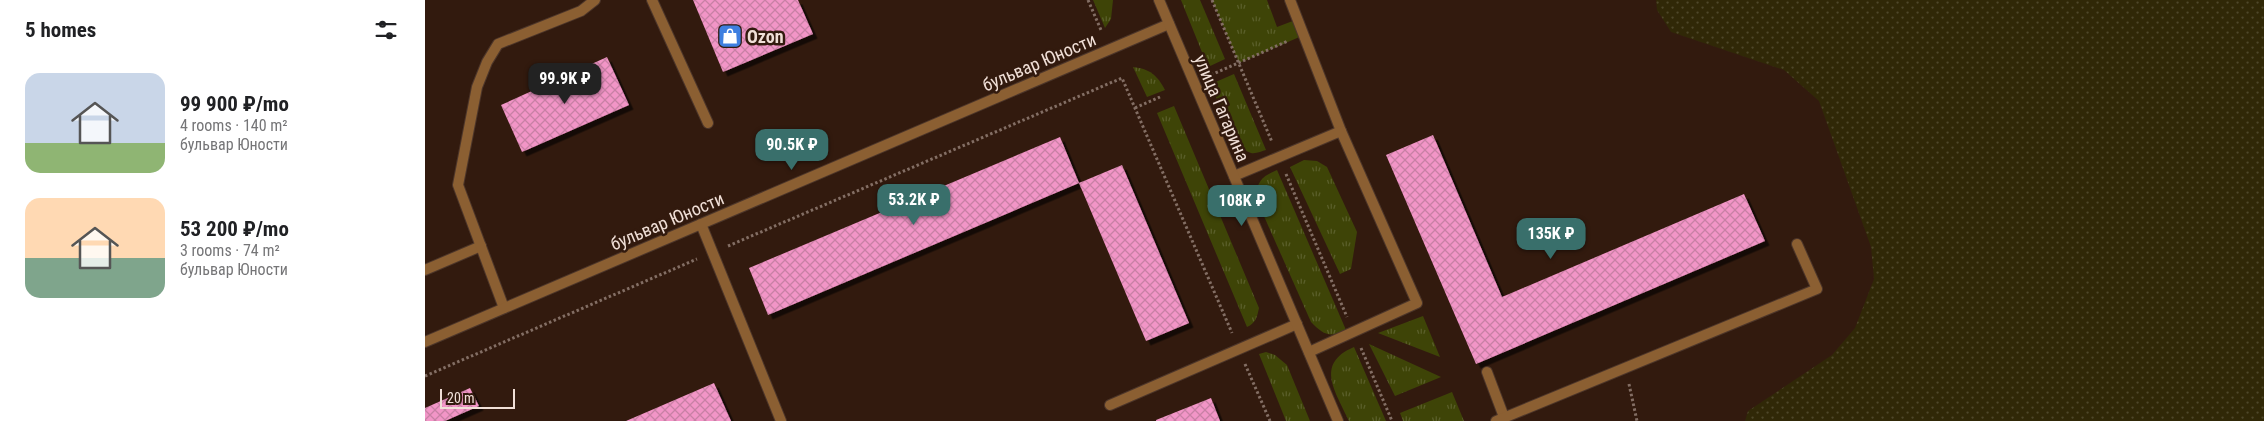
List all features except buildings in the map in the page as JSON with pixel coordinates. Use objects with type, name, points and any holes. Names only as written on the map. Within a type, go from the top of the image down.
[{"type":"street","points":[[504,308],[458,185],[477,87],[487,62],[498,44],[581,11],[595,0]]},
{"type":"street","points":[[652,0],[708,123]]},
{"type":"street","name":"улица Гагарина","points":[[1159,0],[1338,421]]},
{"type":"street","points":[[1290,0],[1341,131],[1417,303],[1309,352]]},
{"type":"street","name":"бульвар Юности","points":[[425,342],[1169,24]]},
{"type":"street","points":[[1234,176],[1341,131]]},
{"type":"street","points":[[701,224],[781,421]]},
{"type":"street","points":[[1487,372],[1500,419],[1626,369],[1817,289],[1797,244]]},
{"type":"street","points":[[425,270],[481,246]]},
{"type":"street","points":[[1110,405],[1297,324]]},
{"type":"path","points":[[1088,0],[1101,30]]},
{"type":"path","points":[[1212,0],[1392,421]]},
{"type":"path","points":[[1211,76],[1304,35]]},
{"type":"path","points":[[425,376],[1122,78],[1270,421]]},
{"type":"path","points":[[1135,108],[1160,97]]},
{"type":"path","points":[[1626,369],[1637,421]]},
{"type":"green space","points":[[1093,0],[1113,0],[1111,19],[1105,28]]},
{"type":"green space","points":[[1181,0],[1200,0],[1225,59],[1208,67]]},
{"type":"green space","points":[[1212,0],[1267,0],[1277,27],[1298,19],[1304,35],[1239,63]]},
{"type":"green space","points":[[1133,67],[1144,69],[1152,74],[1159,80],[1165,90],[1147,97]]},
{"type":"green space","points":[[1234,74],[1266,150],[1251,153],[1244,149],[1232,133],[1222,112],[1211,84]]},
{"type":"green space","points":[[1174,106],[1259,308],[1254,322],[1247,327],[1157,113]]},
{"type":"green space","points":[[1304,160],[1317,161],[1327,167],[1357,232],[1351,269],[1340,274],[1290,167]]},
{"type":"green space","points":[[1277,170],[1346,330],[1335,334],[1327,334],[1311,322],[1255,196],[1262,179]]},
{"type":"green space","points":[[1423,316],[1440,357],[1378,333]]},
{"type":"green space","points":[[1369,344],[1441,377],[1395,396]]},
{"type":"green space","points":[[1354,347],[1386,421],[1349,421],[1334,389],[1331,370],[1342,354]]},
{"type":"green space","points":[[1266,352],[1275,355],[1287,365],[1310,421],[1286,421],[1259,354]]},
{"type":"green space","points":[[1452,392],[1464,421],[1403,421],[1400,413]]},
{"type":"sand","points":[[1656,0],[2264,0],[2264,421],[1745,421],[1748,411],[1832,355],[1855,328],[1874,279],[1871,247],[1819,101],[1784,70],[1671,32],[1657,10]]},
{"type":"place","name":"Ozon","points":[[730,36]]}]
